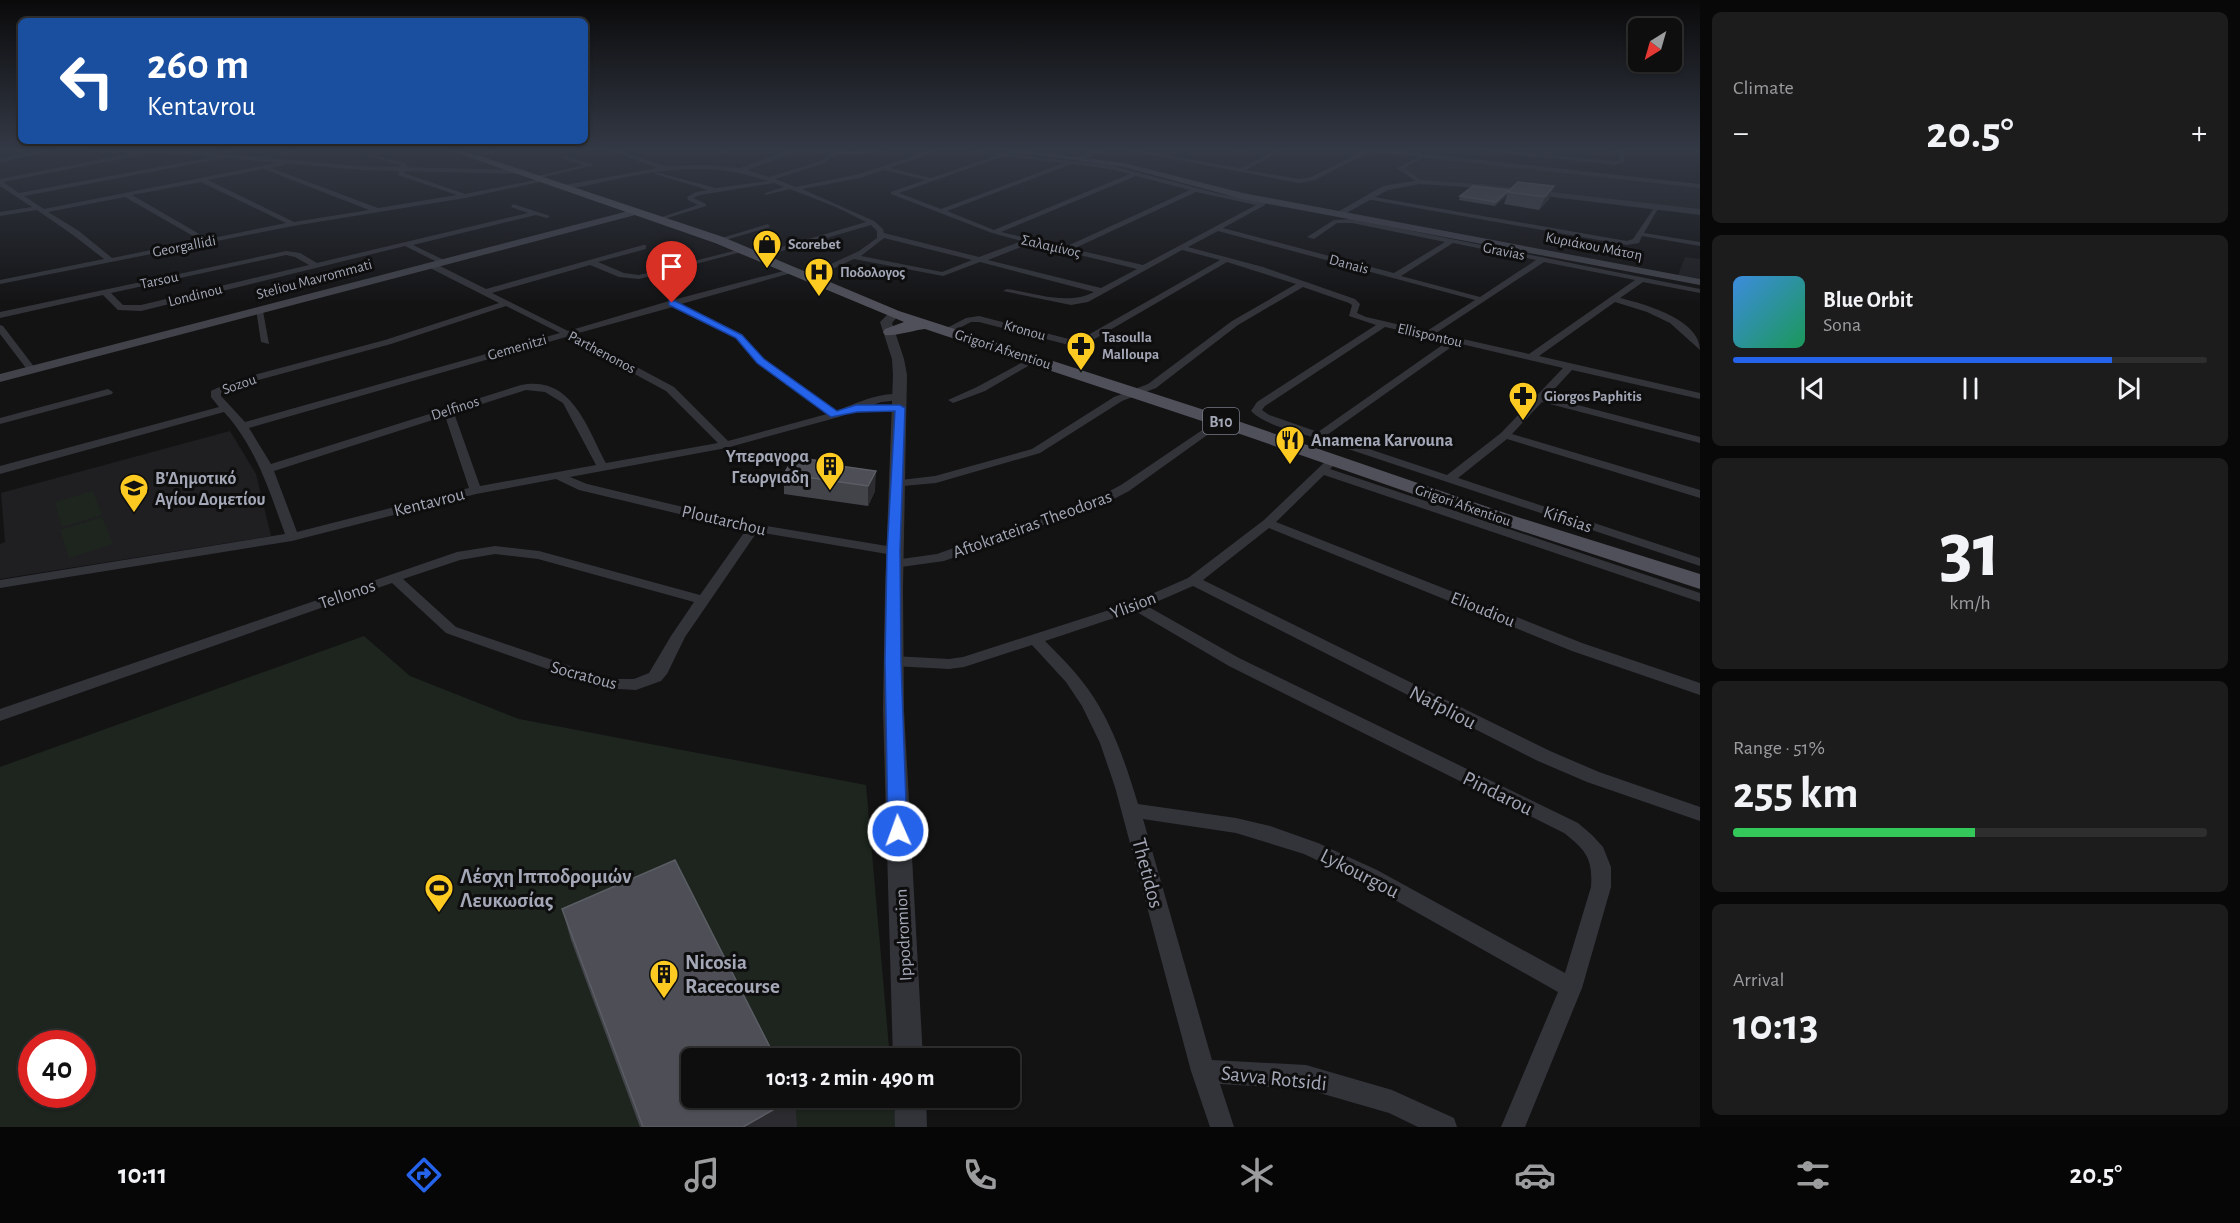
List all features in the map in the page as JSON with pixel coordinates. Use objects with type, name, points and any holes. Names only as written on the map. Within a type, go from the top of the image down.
[{"type":"main road","name":"Grigori Afxentiou","points":[[604,201],[753,253],[808,278],[892,323],[940,329],[1035,359],[1220,421],[1328,465],[1364,471],[1700,582]]},
{"type":"main road","name":"Κυριάκου Μάτση","points":[[1261,201],[1700,282]]},
{"type":"main road","name":"Steliou Mavrommati","points":[[0,378],[636,212]]},
{"type":"street","points":[[27,201],[110,260]]},
{"type":"street","points":[[0,214],[92,201]]},
{"type":"street","points":[[137,201],[207,241]]},
{"type":"street","points":[[247,201],[293,225]]},
{"type":"street","points":[[351,201],[378,211]]},
{"type":"street","name":"Georgallidi","points":[[0,282],[293,225],[438,201]]},
{"type":"street","points":[[659,219],[705,204],[694,201]]},
{"type":"street","points":[[824,201],[879,226],[882,235]]},
{"type":"street","name":"Σαλαμίνος","points":[[911,201],[994,232],[1144,268]]},
{"type":"street","points":[[939,212],[969,201]]},
{"type":"street","points":[[994,232],[1071,201]]},
{"type":"street","points":[[1066,249],[1170,201]]},
{"type":"street","points":[[1258,201],[1266,202]]},
{"type":"street","points":[[1338,214],[1363,201]]},
{"type":"street","points":[[1383,201],[1616,242],[1634,242],[1656,207]]},
{"type":"street","points":[[1602,201],[1700,212]]},
{"type":"street","points":[[1007,291],[1076,302],[1085,300],[1266,202]]},
{"type":"street","points":[[513,206],[547,216]]},
{"type":"street","name":"Londinou","points":[[105,292],[119,307],[133,309],[535,213]]},
{"type":"street","name":"Gravias","points":[[1311,237],[1341,220],[1412,230],[1700,291]]},
{"type":"street","points":[[593,263],[626,277],[639,278],[753,253],[872,222]]},
{"type":"street","points":[[719,240],[768,226]]},
{"type":"street","name":"Danais","points":[[1218,229],[1480,299]]},
{"type":"street","points":[[1640,234],[1700,244]]},
{"type":"street","points":[[808,278],[853,257],[876,243],[882,235]]},
{"type":"street","points":[[882,235],[1102,291]]},
{"type":"street","points":[[1395,276],[1452,240]]},
{"type":"street","points":[[853,257],[935,274],[949,273],[1029,241]]},
{"type":"street","name":"Parthenonos","points":[[406,244],[436,264],[506,303],[670,389],[726,445]]},
{"type":"street","points":[[281,247],[316,266]]},
{"type":"street","points":[[486,292],[643,247]]},
{"type":"street","name":"Ellispontou","points":[[1182,248],[1355,302],[1356,306],[1352,314],[1383,324],[1700,396]]},
{"type":"street","name":"Tarsou","points":[[0,315],[289,253]]},
{"type":"street","points":[[1429,334],[1543,259]]},
{"type":"street","name":"Kronou","points":[[940,329],[979,319],[1069,342],[1083,342],[1226,260]]},
{"type":"street","name":"Gemenitzi","points":[[243,426],[792,270]]},
{"type":"street","points":[[1530,358],[1642,279]]},
{"type":"street","points":[[896,484],[936,479],[1036,451],[1118,399],[1152,386],[1235,323],[1302,284]]},
{"type":"street","points":[[1613,299],[1647,308],[1669,318],[1686,330],[1700,346]]},
{"type":"street","name":"Sozou","points":[[0,470],[226,408],[215,394],[219,389],[388,342],[506,303]]},
{"type":"street","points":[[672,303],[739,336],[760,361],[835,415]]},
{"type":"street","points":[[259,311],[266,342]]},
{"type":"street","name":"Ippodromion","points":[[892,323],[898,359],[900,403],[894,557],[893,661],[897,820],[907,1048]]},
{"type":"street","name":"Kifisias","points":[[1383,324],[1261,404],[1256,411],[1265,417],[1319,436],[1700,562]]},
{"type":"street","points":[[0,328],[32,370]]},
{"type":"street","points":[[1319,436],[1456,340]]},
{"type":"street","points":[[0,345],[11,343]]},
{"type":"street","points":[[953,400],[990,384],[1035,359]]},
{"type":"street","points":[[1449,479],[1505,435],[1569,367]]},
{"type":"street","name":"Delfinos","points":[[268,469],[525,387],[553,391],[567,401],[603,468]]},
{"type":"street","points":[[0,421],[108,392]]},
{"type":"street","points":[[1540,398],[1700,440]]},
{"type":"street","name":"Kentavrou","points":[[0,588],[292,537],[476,490],[726,445],[856,408],[900,403]]},
{"type":"street","points":[[226,408],[243,426],[268,469],[292,537]]},
{"type":"street","points":[[448,410],[476,490]]},
{"type":"street","name":"Aftokrateiras Theodoras","points":[[894,557],[939,558],[1108,497],[1125,488],[1220,421]]},
{"type":"street","points":[[1505,435],[1700,494]]},
{"type":"street","points":[[1364,471],[1380,456]]},
{"type":"street","name":"Ylision","points":[[893,661],[956,664],[1136,606],[1193,581],[1268,523],[1328,465]]},
{"type":"street","name":"Grigori Afxentiou","points":[[1328,465],[1700,598]]},
{"type":"street","name":"Ploutarchou","points":[[559,476],[583,487],[754,528],[894,557]]},
{"type":"street","name":"Elioudiou","points":[[1268,523],[1576,646],[1700,689]]},
{"type":"street","name":"Socratous","points":[[394,578],[451,630],[607,684],[626,686],[646,682],[661,670],[678,636],[754,528]]},
{"type":"street","name":"Tellonos","points":[[0,715],[457,556],[495,550],[539,555],[702,600]]},
{"type":"street","points":[[1664,571],[1671,553]]},
{"type":"street","name":"Nafpliou","points":[[1193,581],[1544,756],[1593,777],[1700,814]]},
{"type":"street","name":"Pindarou","points":[[1136,606],[1234,662],[1571,828],[1596,850],[1602,871],[1601,886],[1571,988],[1513,1127]]},
{"type":"street","name":"Thetidos","points":[[1035,638],[1071,678],[1090,704],[1104,734],[1131,811],[1203,1071],[1222,1127]]},
{"type":"street","name":"Lykourgou","points":[[1131,811],[1187,815],[1232,823],[1318,851],[1365,873],[1571,988]]},
{"type":"street","name":"Savva Rotsidi","points":[[1203,1071],[1306,1077],[1392,1102],[1445,1127]]},
{"type":"street","points":[[910,1108],[911,1127]]},
{"type":"shaded area","points":[[1604,201],[1700,201],[1700,211]]},
{"type":"shaded area","points":[[1685,257],[1700,259],[1700,279],[1678,275]]},
{"type":"shaded area","name":"Β'Δημοτικό Αγίου Δομετίου","points":[[230,431],[256,474],[271,536],[0,579],[0,544],[5,542],[1,493]]},
{"type":"shaded area","points":[[93,491],[102,515],[62,527],[55,502]]},
{"type":"shaded area","points":[[102,517],[113,544],[69,558],[60,530]]},
{"type":"shaded area","name":"Λέσχη Ιπποδρομιών Λευκωσίας","points":[[364,636],[410,676],[519,719],[866,785],[889,1048],[681,1048],[681,1108],[894,1108],[896,1127],[0,1127],[0,767]]},
{"type":"building","points":[[794,457],[876,471],[868,486],[784,474]]},
{"type":"building","name":"Nicosia Racecourse","points":[[675,860],[770,1048],[681,1048],[681,1108],[776,1108],[743,1127],[643,1127],[562,909]]},
{"type":"place","name":"Scorebet","points":[[767,270]]},
{"type":"place","name":"Ποδολογος","points":[[819,298]]},
{"type":"place","name":"Tasoulla Malloupa","points":[[1081,372]]},
{"type":"place","name":"Giorgos Paphitis","points":[[1523,422]]},
{"type":"place","name":"Anamena Karvouna","points":[[1290,466]]},
{"type":"place","name":"Υπεραγορα Γεωργιαδη","points":[[830,492]]},
{"type":"place","name":"Β'Δημοτικό Αγίου Δομετίου","points":[[134,514]]},
{"type":"place","name":"Λέσχη Ιπποδρομιών Λευκωσίας","points":[[439,914]]},
{"type":"place","name":"Nicosia Racecourse","points":[[664,1000]]},
{"type":"route","points":[[672,303],[739,336],[760,361],[835,415],[856,408],[900,408],[893,551],[893,661],[898,831]]}]
